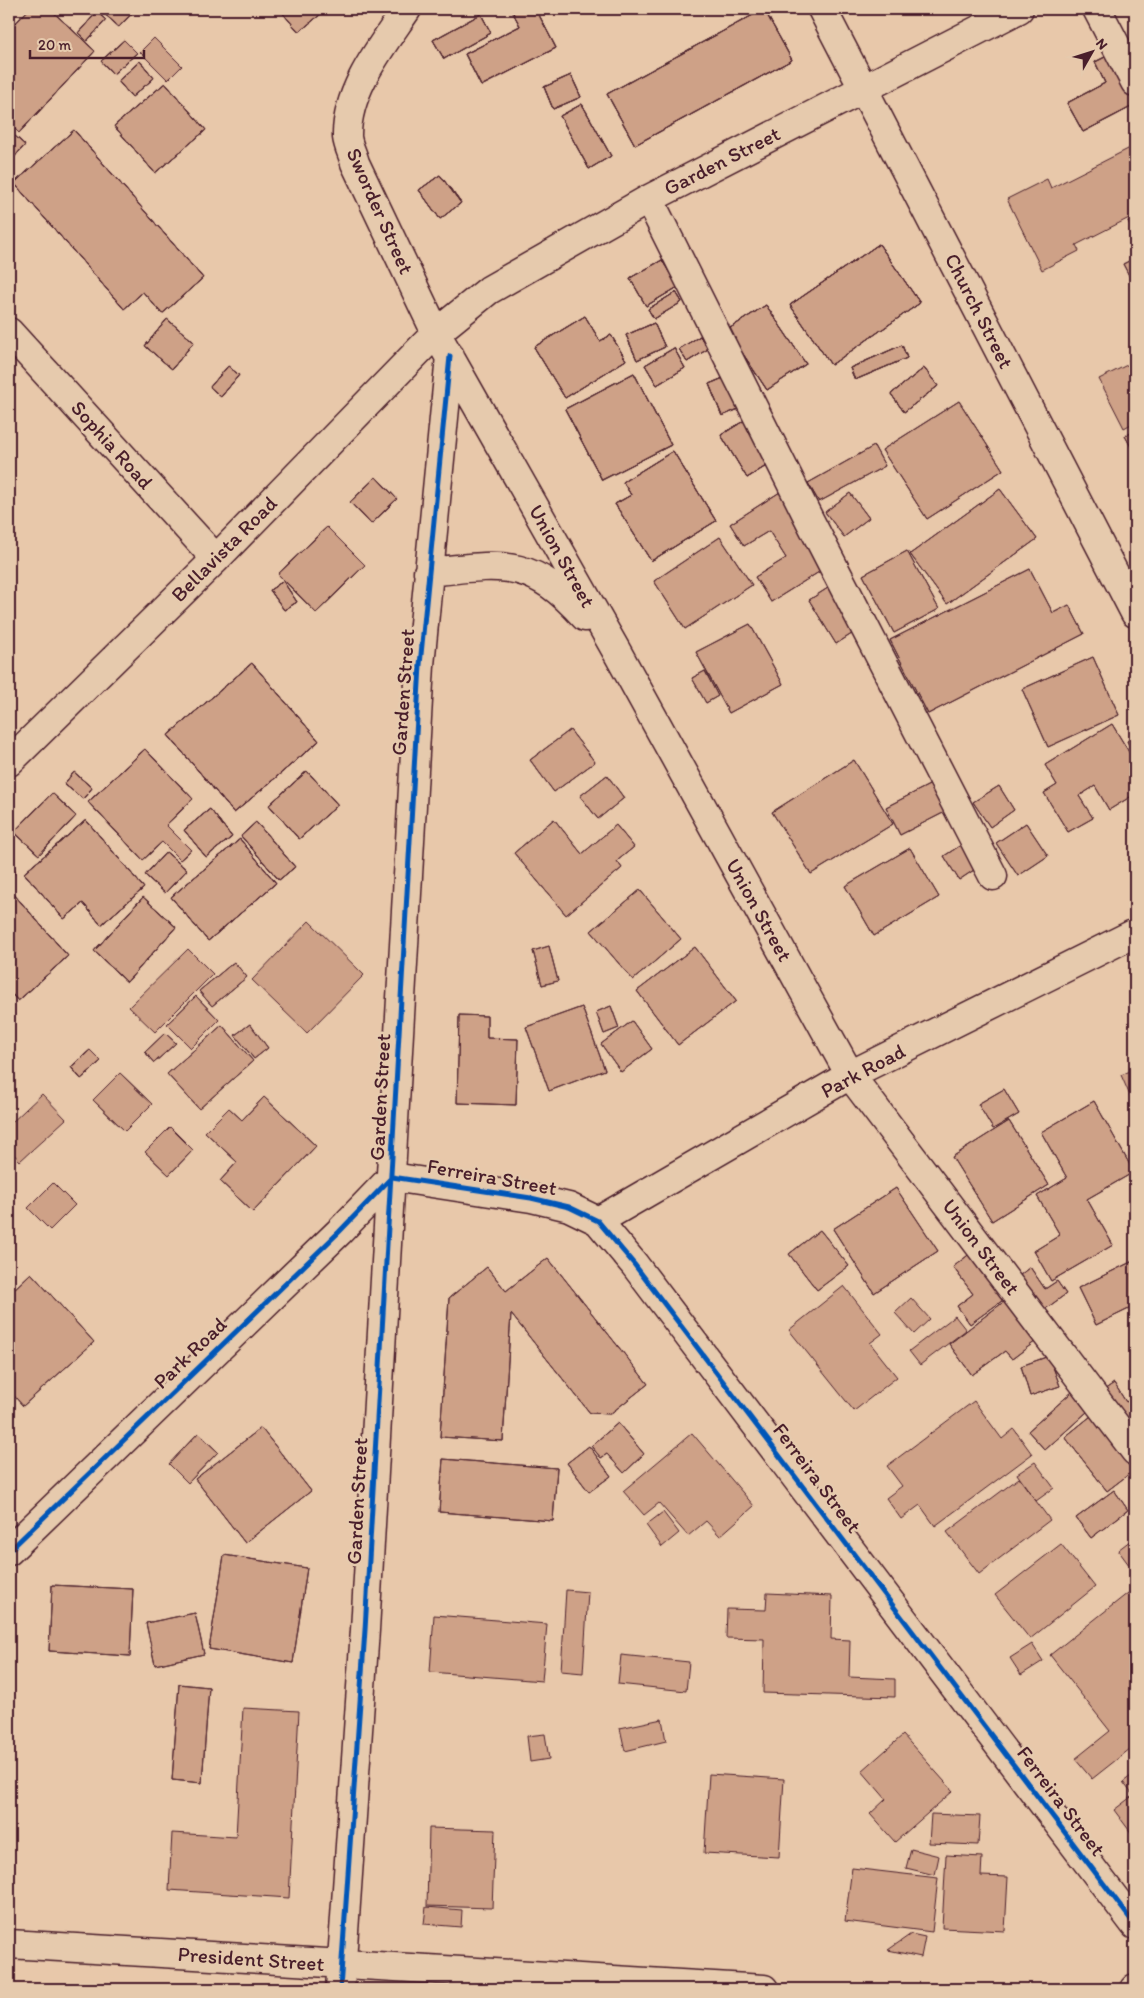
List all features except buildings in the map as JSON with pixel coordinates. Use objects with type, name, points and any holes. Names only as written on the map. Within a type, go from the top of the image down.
[{"type":"street","name":"Sworder Street","points":[[407,9],[364,78],[351,105],[347,139],[355,163],[443,345]]},
{"type":"street","name":"Church Street","points":[[822,9],[1135,613]]},
{"type":"street","name":"Garden Street","points":[[341,1977],[366,1630],[420,675],[443,345],[489,290],[649,199],[1019,9]]},
{"type":"street","points":[[1097,9],[1135,82]]},
{"type":"street","points":[[649,199],[810,521],[993,876]]},
{"type":"street","name":"Sophia Road","points":[[9,332],[216,559]]},
{"type":"street","name":"Bellavista Road","points":[[9,762],[216,559],[443,345]]},
{"type":"street","name":"Union Street","points":[[443,345],[616,652],[850,1075],[1135,1452]]},
{"type":"street","points":[[428,572],[477,567],[512,568],[534,574],[560,591],[616,652]]},
{"type":"street","name":"Park Road","points":[[598,1222],[850,1075],[1135,933]]},
{"type":"street","name":"Ferreira Street","points":[[392,1177],[531,1198],[569,1207],[598,1222],[634,1264],[1135,1925]]},
{"type":"street","name":"Park Road","points":[[9,1551],[340,1232],[392,1177]]},
{"type":"street","name":"President Street","points":[[9,1944],[341,1977],[764,1989]]},
{"type":"cycle path","points":[[340,1989],[365,1630],[420,665],[450,356]]},
{"type":"cycle path","points":[[9,1551],[339,1232],[392,1177],[531,1198],[569,1207],[598,1221],[634,1264],[1135,1925]]}]
